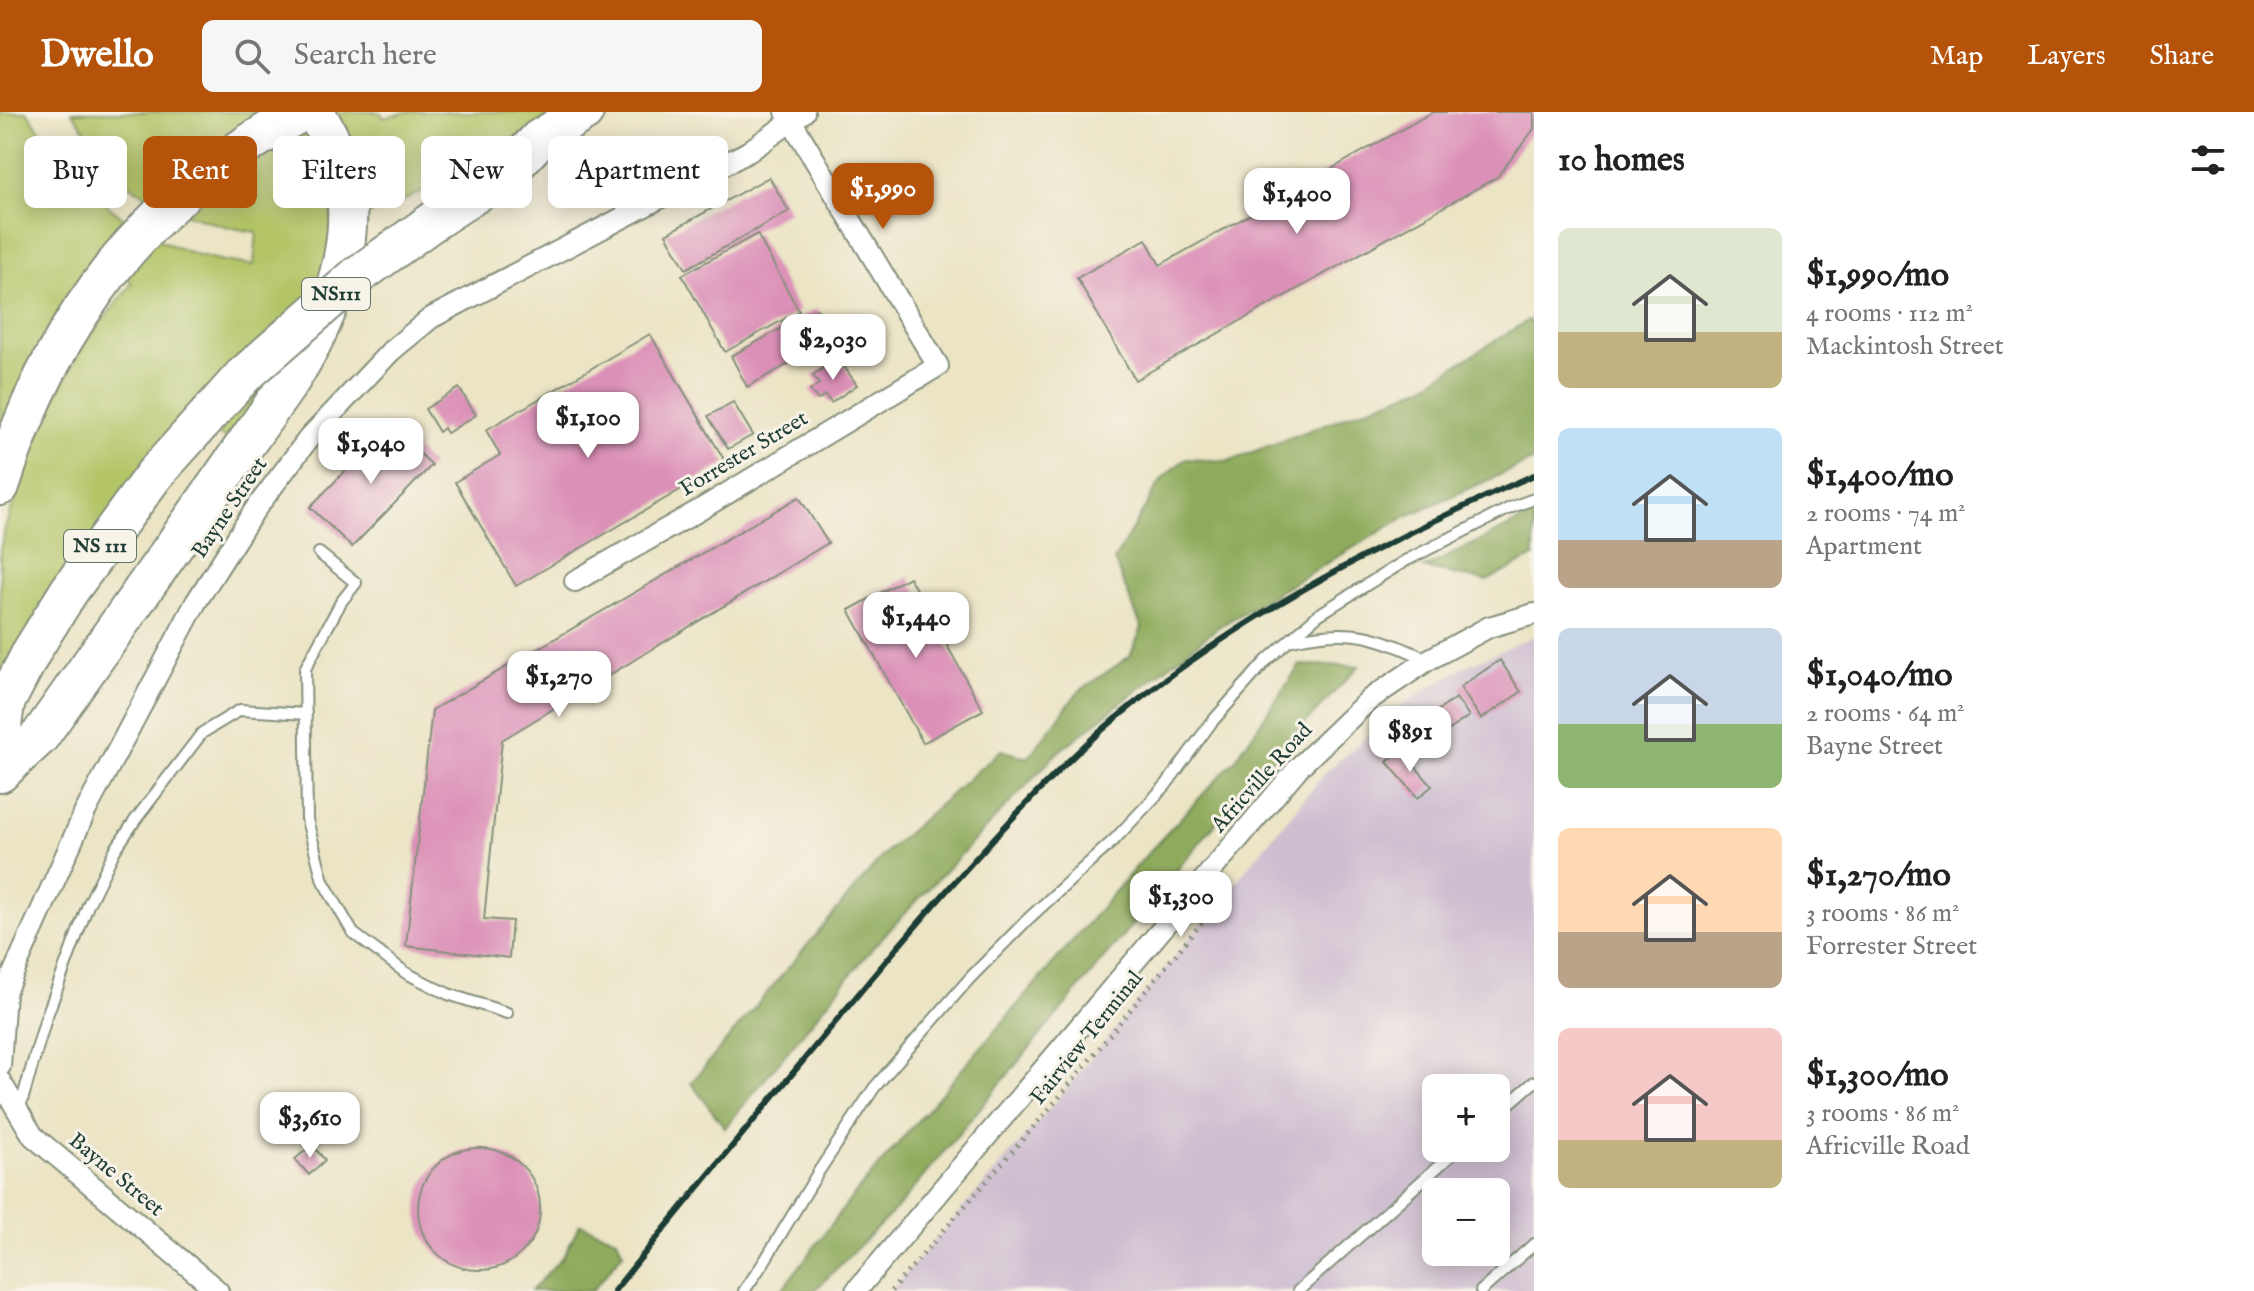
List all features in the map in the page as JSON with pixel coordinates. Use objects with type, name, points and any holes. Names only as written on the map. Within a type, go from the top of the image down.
[{"type":"highway","points":[[0,486],[18,432],[38,387],[73,324],[115,263],[154,218],[211,168],[242,146],[302,112]]},
{"type":"highway","points":[[0,773],[40,736],[290,381],[325,319],[336,287],[347,208],[343,173],[331,138],[315,112]]},
{"type":"highway","name":"NS111","points":[[243,376],[357,276],[507,173],[539,139],[584,112]]},
{"type":"highway","name":"NS 111","points":[[0,742],[5,703],[33,649],[69,591],[154,475],[243,376]]},
{"type":"street","name":"Forrester Street","points":[[575,581],[698,511],[938,366],[794,114]]},
{"type":"street","name":"Bayne Street","points":[[0,1066],[5,992],[85,812],[196,602],[254,511],[309,438],[391,351],[431,318],[748,152],[794,114]]},
{"type":"street","name":"Africville Road","points":[[856,1291],[1299,767],[1370,699],[1428,660],[1489,627],[1534,614]]},
{"type":"street","name":"Bayne Street","points":[[0,1081],[33,1136],[218,1291]]},
{"type":"lane","points":[[744,1291],[874,1088],[970,978],[1028,919],[1114,840],[1155,796],[1211,723],[1266,661],[1318,615],[1405,561],[1534,499]]},
{"type":"lane","points":[[319,553],[356,583],[341,602],[305,669],[307,820],[323,881],[353,933],[406,973],[448,994],[507,1013]]},
{"type":"lane","points":[[1288,641],[1323,633],[1361,635],[1390,642],[1428,660]]},
{"type":"lane","points":[[19,1113],[46,1018],[88,905],[115,850],[136,819],[202,733],[240,710],[306,714]]},
{"type":"lane","points":[[1510,1103],[1534,1082]]},
{"type":"lane","points":[[1298,1291],[1443,1162]]},
{"type":"lane","points":[[1481,1291],[1534,1244]]},
{"type":"path","name":"Fairview Terminal","points":[[891,1291],[1056,1101],[1207,915]]},
{"type":"shaded area","points":[[1534,636],[1534,1291],[891,1291],[1056,1101],[1327,771],[1411,699],[1464,667]]},
{"type":"green space","points":[[0,112],[27,112],[45,136],[24,136],[24,208],[111,208],[150,235],[181,249],[215,259],[254,265],[257,232],[173,208],[257,208],[257,136],[143,136],[143,193],[127,182],[127,136],[89,136],[72,112],[299,112],[314,136],[273,136],[273,208],[330,208],[333,226],[325,292],[229,442],[193,414],[0,688],[0,549],[7,522],[29,459],[58,392],[85,343],[132,283],[104,254],[81,283],[27,367],[0,448]]},
{"type":"green space","points":[[338,112],[381,112],[383,118],[406,112],[557,112],[518,136],[421,136],[421,192],[405,200],[405,136],[349,136]]},
{"type":"green space","points":[[357,208],[386,208],[384,209],[358,218]]},
{"type":"green space","points":[[1528,320],[1534,326],[1534,460],[1407,516],[1217,628],[1058,752],[874,946],[725,1128],[691,1083],[886,852],[1001,750],[1028,758],[1078,692],[1130,656],[1142,628],[1114,560],[1162,479],[1185,459],[1229,461],[1422,387]]},
{"type":"green space","points":[[1534,514],[1534,557],[1487,581],[1424,568]]},
{"type":"green space","points":[[1300,665],[1359,666],[1248,784],[899,1206],[814,1291],[781,1291],[853,1196],[1149,852],[1235,760]]},
{"type":"green space","points":[[580,1224],[617,1239],[623,1253],[592,1291],[531,1291],[564,1255]]},
{"type":"building","points":[[1433,112],[1534,112],[1534,129],[1497,177],[1135,380],[1077,278],[1146,239],[1160,265]]},
{"type":"building","points":[[769,177],[789,211],[686,269],[666,234],[713,208],[728,208],[728,200]]},
{"type":"building","points":[[757,234],[799,311],[725,352],[682,275]]},
{"type":"building","points":[[817,309],[834,339],[747,387],[731,356]]},
{"type":"building","points":[[650,334],[726,463],[516,586],[455,482],[500,455],[486,430]]},
{"type":"building","points":[[838,358],[857,385],[831,403],[825,395],[818,400],[810,390],[819,384],[813,375]]},
{"type":"building","points":[[459,388],[476,415],[447,433],[444,428],[439,432],[425,409]]},
{"type":"building","points":[[733,402],[753,435],[728,449],[708,416]]},
{"type":"building","points":[[390,425],[432,465],[352,547],[310,507]]},
{"type":"building","points":[[799,497],[828,543],[502,740],[484,919],[512,921],[509,958],[406,946],[432,710]]},
{"type":"building","points":[[909,577],[983,710],[923,743],[849,610]]},
{"type":"building","points":[[1500,660],[1521,692],[1481,719],[1460,687]]},
{"type":"building","points":[[1456,698],[1469,716],[1428,745],[1415,727]]},
{"type":"building","points":[[1401,750],[1432,786],[1418,798],[1387,762]]},
{"type":"building","points":[[312,1145],[325,1160],[309,1175],[295,1159]]},
{"type":"building","points":[[479,1148],[502,1152],[522,1166],[536,1186],[540,1209],[536,1232],[522,1252],[502,1266],[479,1270],[456,1266],[436,1252],[422,1232],[418,1209],[422,1186],[436,1166],[456,1152]]},
{"type":"railway","points":[[614,1291],[923,918],[1019,811],[1094,737],[1196,658],[1304,589],[1417,529],[1534,475]]}]
